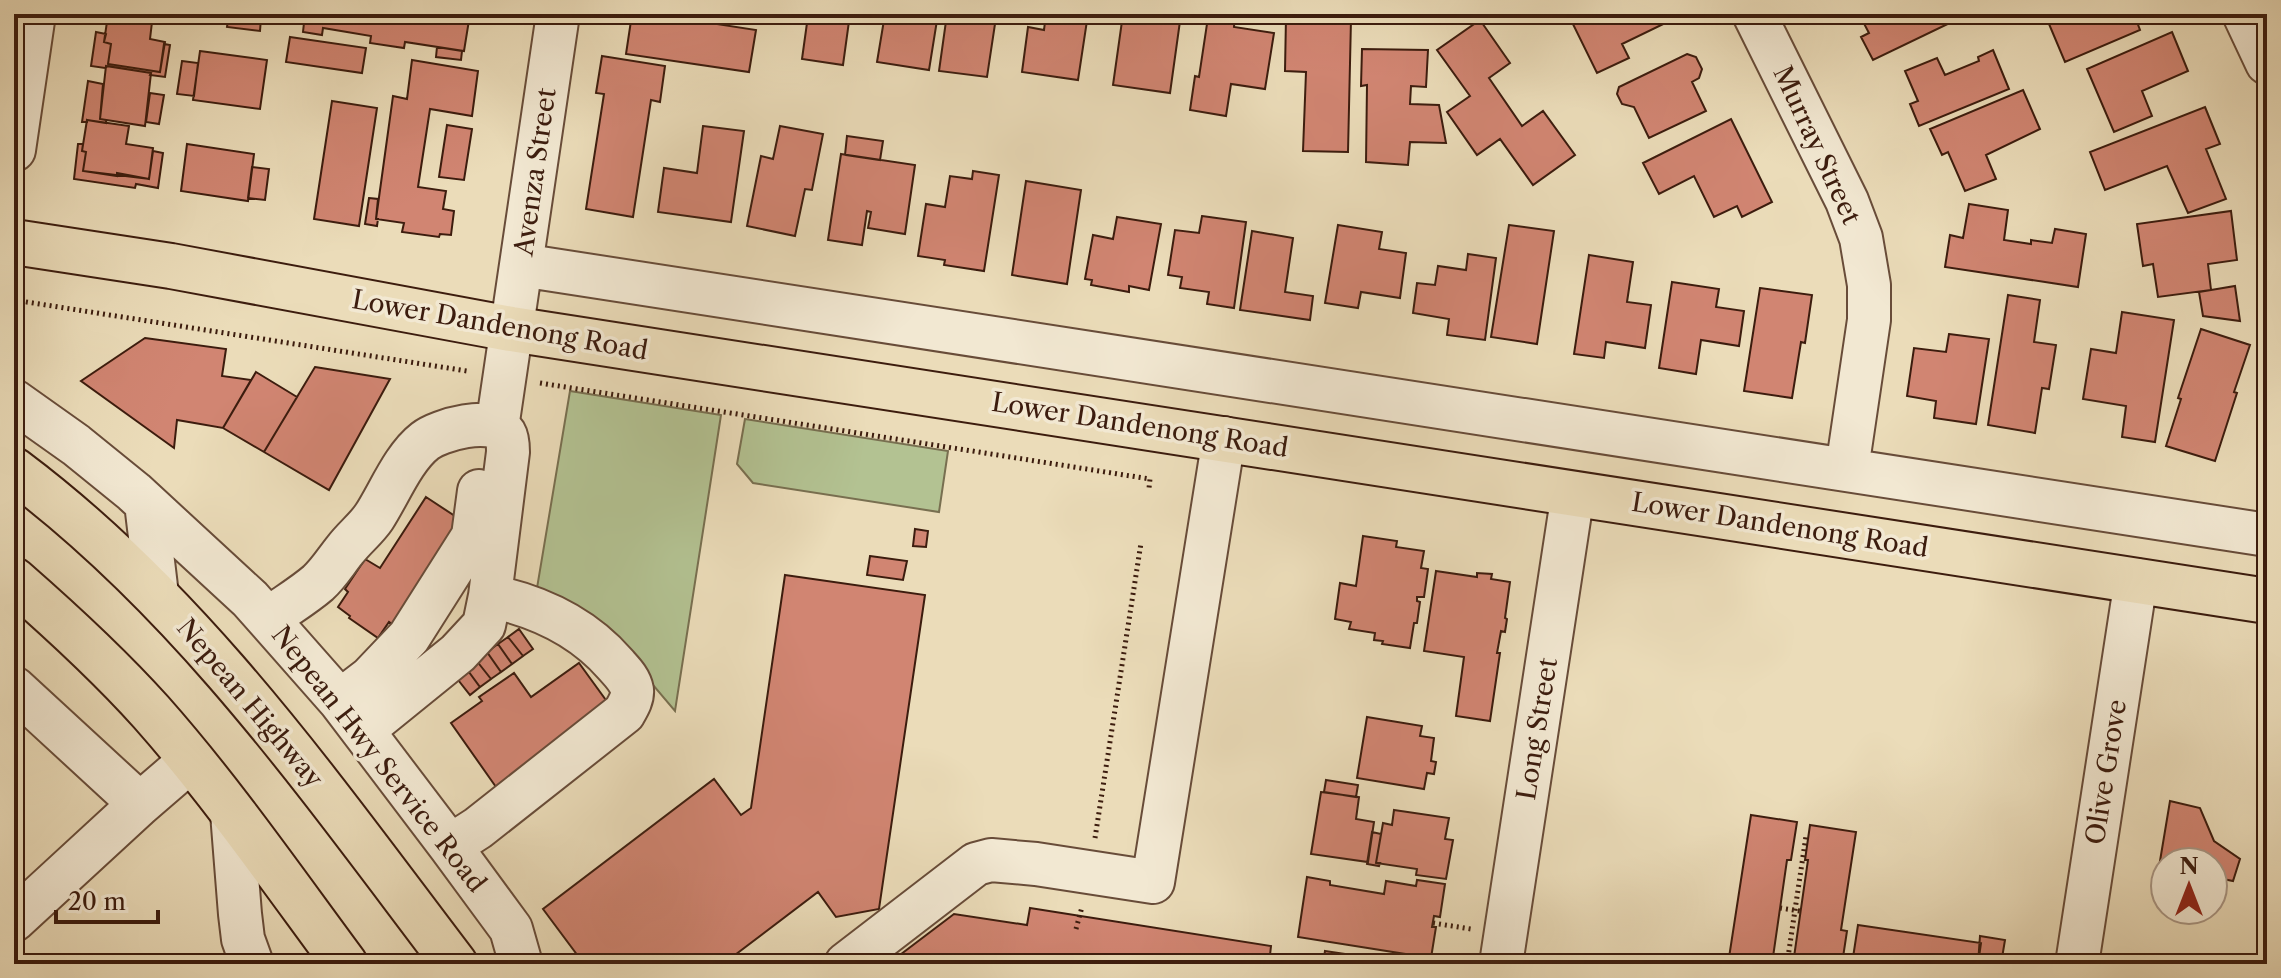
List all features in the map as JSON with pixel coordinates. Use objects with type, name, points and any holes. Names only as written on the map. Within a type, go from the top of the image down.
[{"type":"highway","name":"Lower Dandenong Road","points":[[14,242],[171,266],[511,329],[2267,601]]},
{"type":"highway","name":"Nepean Highway","points":[[14,470],[105,545],[197,637],[288,744],[455,964]]},
{"type":"highway","points":[[14,580],[86,642],[153,714],[345,964]]},
{"type":"street","points":[[14,150],[34,14]]},
{"type":"street","name":"Avenza Street","points":[[351,715],[370,678],[409,637],[473,536],[492,427],[505,378],[558,14]]},
{"type":"street","name":"Murray Street","points":[[1754,14],[1847,201],[1861,238],[1869,285],[1869,320],[1847,469]]},
{"type":"street","points":[[2244,14],[2267,63]]},
{"type":"street","points":[[521,265],[2267,535]]},
{"type":"street","name":"Nepean Hwy Service Road","points":[[14,401],[76,445],[146,503],[250,599],[351,715],[450,846],[511,929],[521,964]]},
{"type":"street","points":[[268,619],[316,584],[331,569],[372,520],[416,450],[427,439],[443,430],[467,426],[492,427],[507,436],[508,452],[486,618],[458,653],[351,715]]},
{"type":"street","points":[[846,964],[976,864],[991,860],[1036,864],[1153,882],[1224,438]]},
{"type":"street","name":"Long Street","points":[[1501,964],[1573,493]]},
{"type":"street","points":[[146,503],[157,595]]},
{"type":"street","name":"Olive Grove","points":[[2077,964],[2136,580]]},
{"type":"street","points":[[450,846],[478,828],[624,713],[632,700],[628,679],[590,640],[569,624],[515,601],[490,596]]},
{"type":"street","points":[[14,688],[140,804]]},
{"type":"street","points":[[14,920],[191,760]]},
{"type":"street","points":[[232,813],[241,927],[252,964]]},
{"type":"path","points":[[14,300],[1150,479],[1149,488]]},
{"type":"path","points":[[1095,839],[1141,543]]},
{"type":"path","points":[[1787,964],[1791,957],[1798,910],[1806,836]]},
{"type":"path","points":[[1780,908],[1798,910]]},
{"type":"path","points":[[1433,923],[1472,930]]},
{"type":"green space","points":[[570,391],[721,415],[675,711],[609,633],[537,588]]},
{"type":"green space","points":[[745,419],[948,451],[939,512],[753,483],[737,464]]},
{"type":"building","points":[[116,14],[149,15],[148,22],[115,17]]},
{"type":"building","points":[[229,14],[261,18],[260,31],[227,27]]},
{"type":"building","points":[[305,14],[470,14],[464,51],[405,42],[404,48],[370,43],[371,36],[323,28],[322,35],[303,32]]},
{"type":"building","points":[[632,14],[684,14],[684,19],[756,30],[749,72],[626,54]]},
{"type":"building","points":[[783,14],[850,14],[843,65],[802,59],[807,23],[782,19]]},
{"type":"building","points":[[885,14],[938,14],[929,70],[877,62]]},
{"type":"building","points":[[947,14],[994,14],[987,77],[939,71]]},
{"type":"building","points":[[1046,14],[1088,14],[1078,80],[1022,72],[1028,27],[1044,30]]},
{"type":"building","points":[[1123,14],[1181,14],[1170,93],[1113,85]]},
{"type":"building","points":[[1197,14],[1235,14],[1234,27],[1274,33],[1265,89],[1231,84],[1226,116],[1190,110],[1195,76],[1199,77],[1207,24],[1195,23]]},
{"type":"building","points":[[1568,14],[1682,15],[1622,44],[1629,58],[1597,73]]},
{"type":"building","points":[[1859,14],[1953,14],[1956,20],[1873,60],[1861,37],[1869,33]]},
{"type":"building","points":[[2073,14],[2134,14],[2140,30],[2065,62],[2049,24]]},
{"type":"building","points":[[108,15],[152,22],[150,39],[165,42],[160,72],[108,64],[111,44],[104,42]]},
{"type":"building","points":[[1286,17],[1351,19],[1348,152],[1303,151],[1306,72],[1285,71]]},
{"type":"building","points":[[1480,20],[1510,63],[1489,78],[1522,126],[1543,111],[1575,155],[1533,185],[1500,139],[1477,155],[1447,112],[1470,96],[1437,50]]},
{"type":"building","points":[[96,32],[106,34],[104,42],[111,44],[108,64],[160,72],[164,44],[170,45],[165,77],[108,66],[91,66]]},
{"type":"building","points":[[2172,32],[2188,71],[2142,91],[2152,116],[2114,132],[2087,69]]},
{"type":"building","points":[[290,37],[366,48],[362,73],[286,62]]},
{"type":"building","points":[[437,47],[462,51],[461,60],[436,57]]},
{"type":"building","points":[[1362,49],[1428,50],[1426,87],[1411,86],[1410,104],[1439,105],[1446,143],[1410,142],[1408,165],[1366,162],[1367,85],[1361,86]]},
{"type":"building","points":[[1993,50],[2009,89],[1919,126],[1910,104],[1918,101],[1905,71],[1937,58],[1945,75],[1979,61],[1978,57]]},
{"type":"building","points":[[200,51],[267,60],[260,109],[193,100]]},
{"type":"building","points":[[1687,54],[1696,57],[1702,69],[1699,78],[1692,82],[1706,111],[1649,138],[1634,107],[1622,104],[1617,94],[1619,87]]},
{"type":"building","points":[[602,56],[665,66],[660,102],[651,100],[633,217],[586,209],[604,94],[596,93]]},
{"type":"building","points":[[412,60],[478,71],[472,116],[430,109],[418,187],[446,191],[443,209],[454,211],[451,235],[440,234],[439,237],[402,232],[404,223],[376,219],[393,96],[407,99]]},
{"type":"building","points":[[182,61],[198,63],[194,96],[177,94]]},
{"type":"building","points":[[106,66],[151,73],[145,126],[100,119]]},
{"type":"building","points":[[88,81],[103,84],[100,119],[106,120],[106,123],[82,122]]},
{"type":"building","points":[[2023,90],[2040,129],[1986,155],[1996,179],[1965,191],[1948,152],[1942,155],[1930,129]]},
{"type":"building","points":[[150,93],[164,95],[159,124],[146,122]]},
{"type":"building","points":[[332,101],[377,108],[359,226],[314,219]]},
{"type":"building","points":[[2205,107],[2220,144],[2206,149],[2226,199],[2188,213],[2167,166],[2105,190],[2090,152]]},
{"type":"building","points":[[1731,119],[1772,202],[1742,217],[1737,206],[1714,217],[1694,176],[1659,194],[1643,163]]},
{"type":"building","points":[[87,120],[129,126],[126,144],[153,148],[149,179],[83,171],[86,152],[82,151]]},
{"type":"building","points":[[447,125],[472,129],[464,180],[439,177]]},
{"type":"building","points":[[703,126],[744,131],[731,222],[658,212],[664,168],[697,173]]},
{"type":"building","points":[[780,126],[823,134],[812,190],[805,189],[795,236],[747,226],[761,156],[773,159]]},
{"type":"building","points":[[847,136],[883,141],[880,160],[845,155]]},
{"type":"building","points":[[78,144],[83,144],[82,151],[86,152],[83,171],[117,176],[117,173],[149,179],[153,151],[163,153],[158,188],[136,184],[135,188],[74,179]]},
{"type":"building","points":[[187,144],[254,154],[248,201],[181,191]]},
{"type":"building","points":[[841,154],[915,165],[905,234],[868,228],[871,212],[867,211],[862,245],[828,240]]},
{"type":"building","points":[[252,167],[269,169],[265,200],[248,198]]},
{"type":"building","points":[[973,171],[999,175],[984,271],[944,265],[945,260],[918,256],[926,204],[945,207],[950,176],[972,179]]},
{"type":"building","points":[[1026,181],[1081,190],[1067,284],[1012,275]]},
{"type":"building","points":[[369,198],[378,199],[377,226],[365,224]]},
{"type":"building","points":[[1969,204],[2008,210],[2004,240],[2052,243],[2055,229],[2086,234],[2078,287],[1945,267],[1950,235],[1963,238]]},
{"type":"building","points":[[2231,211],[2237,260],[2208,264],[2211,290],[2158,297],[2153,264],[2143,266],[2137,224]]},
{"type":"building","points":[[1202,216],[1246,222],[1234,308],[1207,304],[1209,292],[1180,288],[1182,277],[1168,275],[1175,230],[1199,233]]},
{"type":"building","points":[[1117,217],[1161,224],[1149,290],[1129,286],[1129,292],[1091,285],[1092,280],[1085,279],[1093,235],[1113,239]]},
{"type":"building","points":[[1338,225],[1382,232],[1379,249],[1406,253],[1400,298],[1361,292],[1358,308],[1325,303]]},
{"type":"building","points":[[1509,225],[1554,231],[1537,344],[1491,337]]},
{"type":"building","points":[[1252,231],[1293,238],[1285,292],[1313,296],[1310,320],[1240,310]]},
{"type":"building","points":[[1468,254],[1496,258],[1485,340],[1447,335],[1449,319],[1413,313],[1417,283],[1435,285],[1438,266],[1466,270]]},
{"type":"building","points":[[1589,255],[1633,262],[1627,302],[1651,305],[1645,348],[1606,342],[1604,358],[1574,354]]},
{"type":"building","points":[[1672,282],[1719,289],[1716,307],[1744,311],[1739,346],[1701,340],[1696,374],[1659,368]]},
{"type":"building","points":[[2235,286],[2240,321],[2203,316],[2199,292]]},
{"type":"building","points":[[1760,288],[1812,295],[1792,398],[1744,391]]},
{"type":"building","points":[[2008,295],[2040,300],[2034,342],[2056,345],[2049,389],[2042,388],[2035,433],[1988,425]]},
{"type":"building","points":[[2122,312],[2174,320],[2155,442],[2122,437],[2126,406],[2083,399],[2091,349],[2116,353]]},
{"type":"building","points":[[2201,329],[2250,345],[2215,461],[2166,446]]},
{"type":"building","points":[[1949,334],[1989,339],[1976,424],[1934,418],[1936,401],[1907,396],[1914,348],[1946,352]]},
{"type":"building","points":[[145,338],[226,349],[222,376],[251,380],[223,428],[177,420],[174,448],[81,381]]},
{"type":"building","points":[[315,367],[390,379],[329,490],[264,452]]},
{"type":"building","points":[[256,372],[297,397],[264,452],[223,428]]},
{"type":"building","points":[[426,497],[470,526],[402,631],[389,622],[378,638],[338,607],[348,592],[345,589],[365,559],[380,568]]},
{"type":"building","points":[[915,529],[928,531],[926,547],[913,546]]},
{"type":"building","points":[[1363,536],[1397,541],[1396,547],[1424,551],[1421,568],[1428,569],[1424,597],[1417,597],[1420,602],[1410,648],[1382,644],[1383,641],[1374,640],[1375,633],[1349,629],[1351,622],[1335,619],[1340,583],[1356,586]]},
{"type":"building","points":[[870,556],[907,561],[903,580],[867,575]]},
{"type":"building","points":[[1436,571],[1477,577],[1477,573],[1492,574],[1491,579],[1510,582],[1505,632],[1501,631],[1497,653],[1500,653],[1490,721],[1456,716],[1464,657],[1424,651]]},
{"type":"building","points":[[785,575],[925,595],[879,909],[836,917],[818,892],[723,964],[584,964],[543,909],[714,779],[741,815],[751,808]]},
{"type":"building","points":[[519,629],[533,649],[523,656],[508,637]]},
{"type":"building","points":[[508,637],[523,656],[512,664],[498,644]]},
{"type":"building","points":[[498,644],[512,664],[501,672],[487,652]]},
{"type":"building","points":[[487,652],[501,672],[491,679],[476,660]]},
{"type":"building","points":[[476,660],[491,679],[480,687],[466,668]]},
{"type":"building","points":[[579,663],[616,714],[496,787],[451,723],[482,701],[479,697],[514,673],[531,697]]},
{"type":"building","points":[[466,668],[480,687],[470,695],[455,676]]},
{"type":"building","points":[[1367,717],[1422,726],[1420,736],[1434,738],[1431,761],[1436,762],[1434,774],[1427,773],[1424,789],[1357,778]]},
{"type":"building","points":[[1326,780],[1358,785],[1356,797],[1324,792]]},
{"type":"building","points":[[1321,792],[1359,797],[1356,819],[1374,822],[1368,862],[1311,854]]},
{"type":"building","points":[[2170,801],[2200,808],[2214,841],[2221,846],[2162,846]]},
{"type":"building","points":[[1394,810],[1449,818],[1445,839],[1453,840],[1446,879],[1416,875],[1417,869],[1376,863],[1383,823],[1392,825]]},
{"type":"building","points":[[1751,815],[1797,822],[1791,860],[1787,860],[1772,964],[1728,964]]},
{"type":"building","points":[[1810,825],[1856,832],[1841,930],[1847,931],[1842,964],[1793,964]]},
{"type":"building","points":[[1372,832],[1381,834],[1376,863],[1380,863],[1379,866],[1367,864]]},
{"type":"building","points":[[2229,851],[2240,859],[2233,881],[2229,880]]},
{"type":"building","points":[[1307,877],[1330,881],[1330,885],[1384,894],[1386,881],[1416,886],[1417,880],[1445,884],[1440,917],[1434,916],[1432,927],[1436,927],[1431,958],[1298,937]]},
{"type":"building","points":[[1030,908],[1271,946],[1269,964],[888,964],[954,914],[1027,925]]},
{"type":"building","points":[[1858,925],[1981,943],[1978,964],[1852,964]]},
{"type":"building","points":[[1980,936],[2005,940],[2001,964],[1978,964]]},
{"type":"building","points":[[1325,951],[1359,956],[1358,959],[1391,964],[1323,964]]}]
